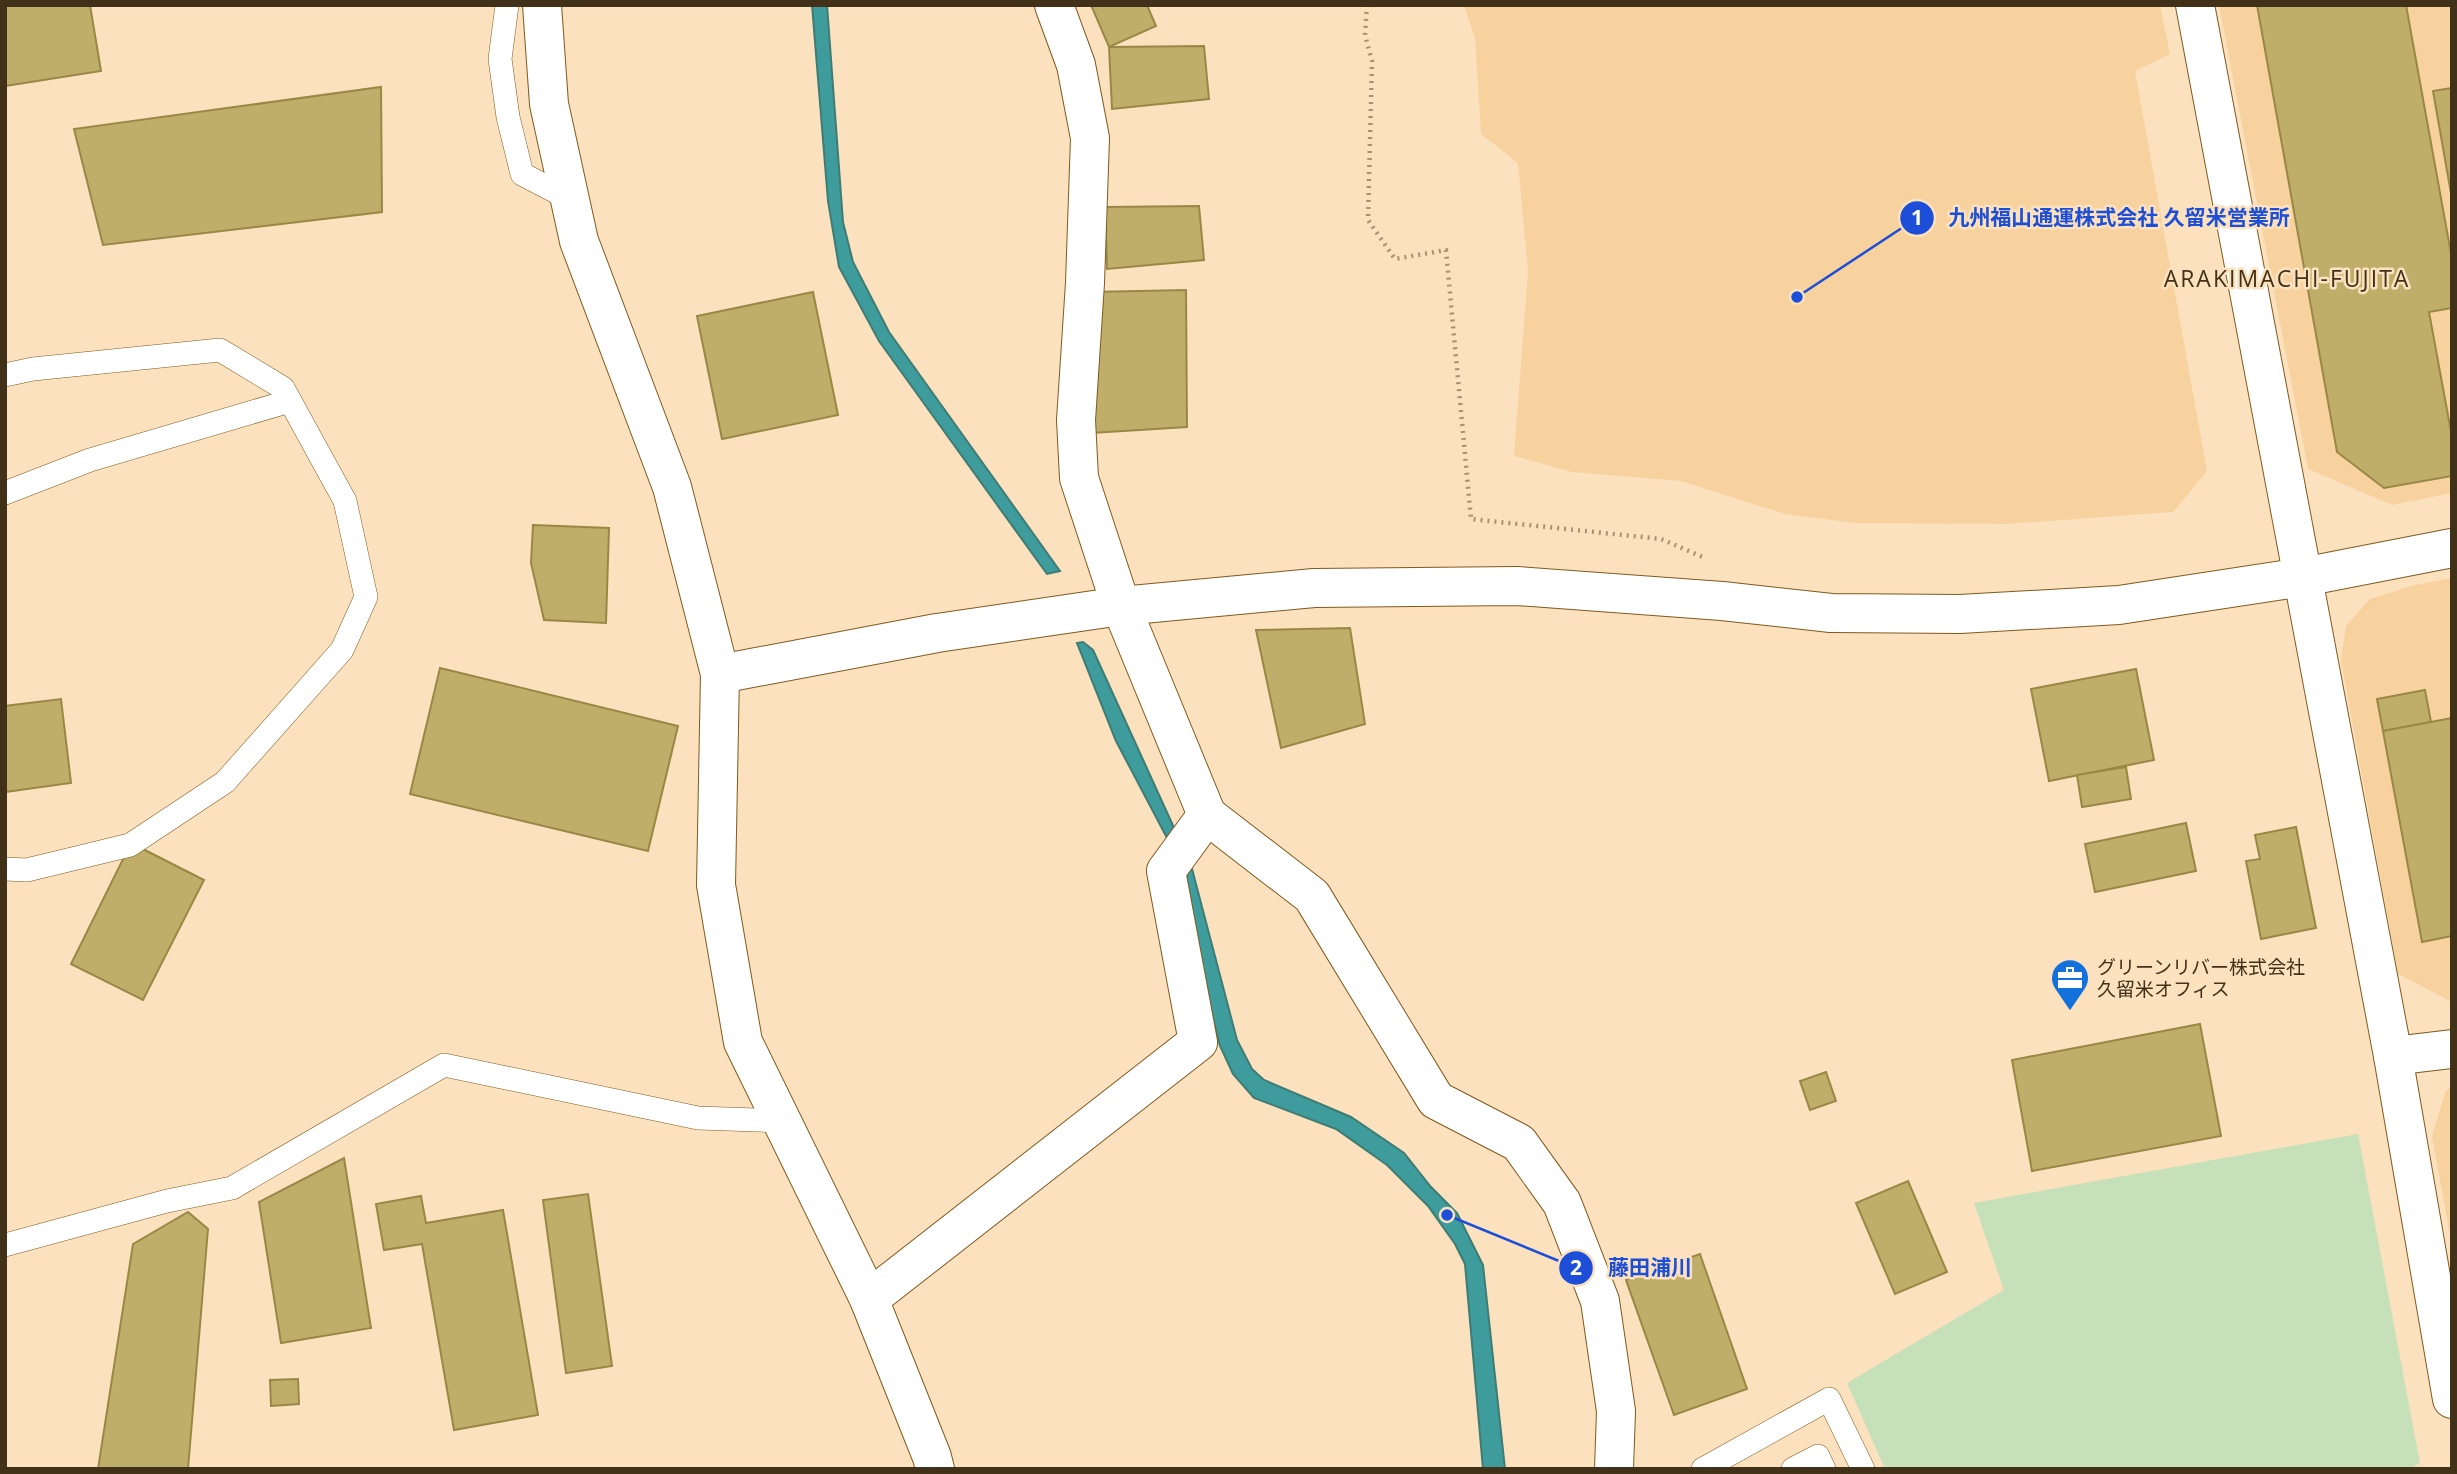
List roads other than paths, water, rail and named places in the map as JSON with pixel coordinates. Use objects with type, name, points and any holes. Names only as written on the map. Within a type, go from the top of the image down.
[{"type":"street","points":[[542,5],[549,104],[579,241],[672,487],[720,674],[716,885],[743,1042],[869,1299],[935,1469]]},
{"type":"street","points":[[1054,5],[1076,65],[1090,138],[1085,283],[1076,420],[1079,478],[1199,826],[1312,896],[1436,1100],[1519,1143],[1562,1203],[1600,1301],[1616,1410],[1614,1469]]},
{"type":"street","points":[[2195,5],[2393,1056],[2452,1399]]},
{"type":"street","points":[[720,674],[937,633],[1121,606],[1314,588],[1517,586],[1722,601],[1831,613],[1960,614],[2119,605],[2303,577],[2452,548]]},
{"type":"street","points":[[869,1299],[1199,1042],[1166,871],[1199,826]]},
{"type":"street","points":[[2393,1056],[2452,1049]]},
{"type":"lane","points":[[507,5],[500,59],[508,117],[522,174],[570,199]]},
{"type":"lane","points":[[5,375],[33,369],[220,350],[283,388],[345,501],[366,597],[342,650],[225,782],[130,845],[27,870],[5,869]]},
{"type":"lane","points":[[5,493],[90,460],[290,401]]},
{"type":"lane","points":[[5,1245],[167,1200],[232,1188],[444,1065],[698,1118],[782,1121]]},
{"type":"lane","points":[[1703,1469],[1829,1399],[1863,1469]]},
{"type":"lane","points":[[1793,1469],[1818,1456],[1824,1469]]},
{"type":"water","points":[[812,5],[827,5],[843,222],[853,262],[889,332],[1060,571],[1047,574],[879,341],[839,267],[828,201]]},
{"type":"water","points":[[1083,642],[1093,650],[1191,865],[1237,1040],[1252,1069],[1264,1080],[1351,1117],[1404,1153],[1431,1187],[1457,1213],[1483,1265],[1505,1469],[1483,1469],[1465,1264],[1455,1244],[1428,1206],[1387,1165],[1336,1129],[1254,1098],[1233,1074],[1220,1046],[1179,871],[1166,836],[1116,741],[1077,643]]},
{"type":"place","name":"九州福山通運株式会社 久留米営業所","points":[[1797,297]]},
{"type":"place","name":"グリーンリバー株式会社 久留米オフィス","points":[[2070,1012]]},
{"type":"place","name":"藤田浦川","points":[[1447,1215]]},
{"type":"district","name":"ARAKIMACHI-FUJITA","points":[[2287,278]]}]
